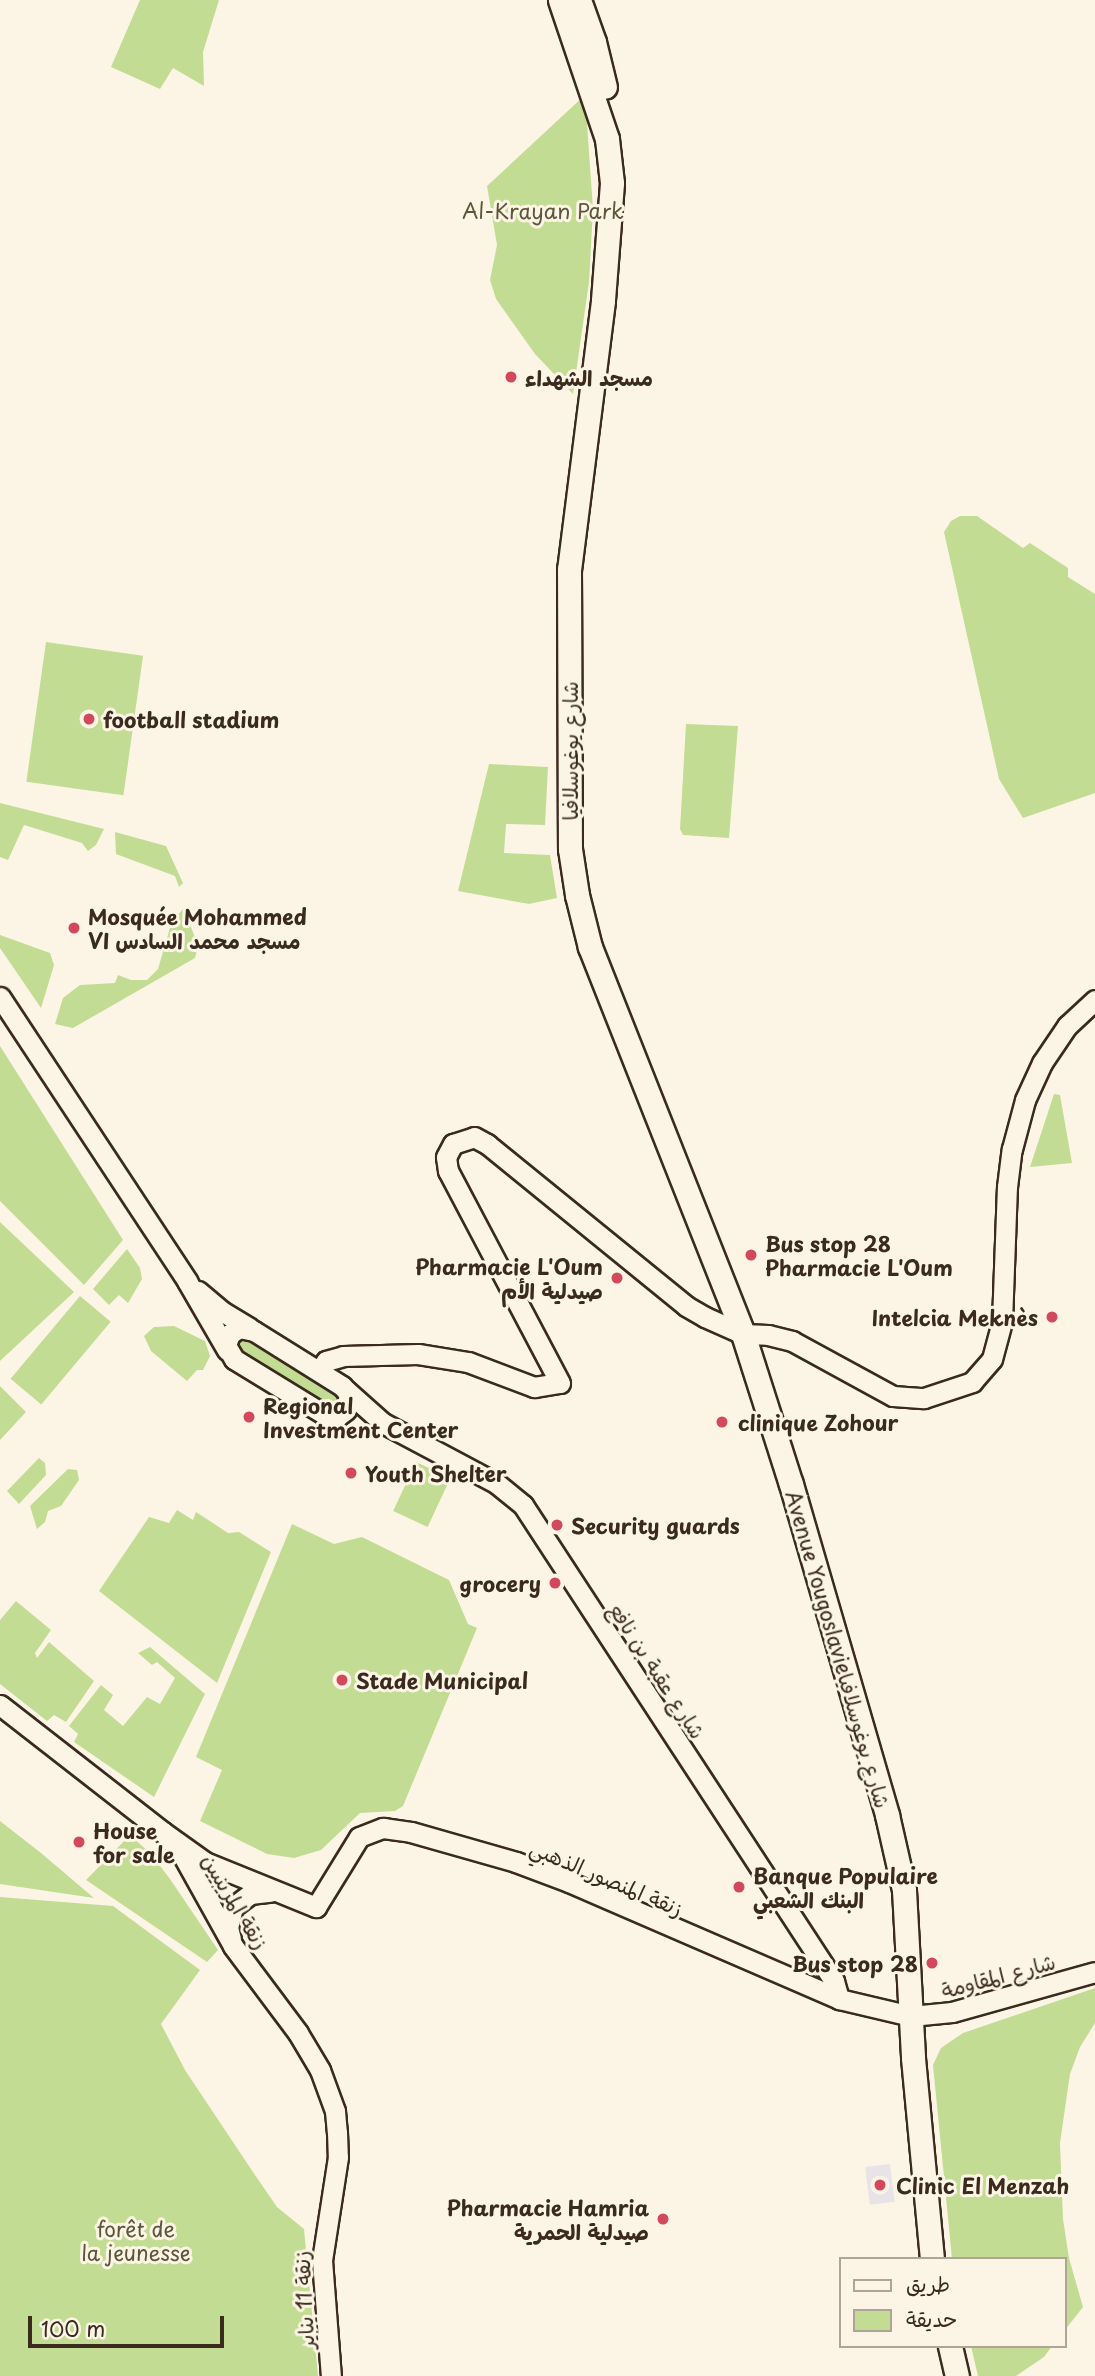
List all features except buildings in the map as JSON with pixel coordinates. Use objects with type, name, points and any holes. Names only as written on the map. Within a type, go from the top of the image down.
[{"type":"main road","points":[[561,0],[607,139]]},
{"type":"main road","points":[[579,0],[601,65],[607,101],[607,139]]},
{"type":"main road","name":"شارع يوغوسلافيا","points":[[607,139],[612,183],[607,257],[569,569],[570,849],[577,895],[590,947],[743,1334]]},
{"type":"main road","points":[[0,998],[187,1282],[234,1359],[322,1414],[383,1423]]},
{"type":"main road","points":[[319,1371],[326,1361],[343,1356],[418,1354],[468,1362],[534,1387],[561,1383],[448,1171],[446,1157],[459,1139],[481,1140],[686,1306],[743,1334],[768,1335],[792,1341],[893,1396],[910,1399],[949,1392],[972,1382],[992,1359],[1002,1322],[1007,1187],[1012,1149],[1025,1100],[1042,1063],[1067,1026],[1095,1000]]},
{"type":"main road","points":[[187,1282],[223,1312],[346,1390],[383,1423]]},
{"type":"main road","points":[[228,1350],[230,1335],[239,1328],[250,1328]]},
{"type":"main road","name":"Avenue Yougoslavieشارع يوغوسلافيا","points":[[743,1334],[791,1484],[887,1815],[904,1890],[911,2017]]},
{"type":"main road","points":[[332,1417],[342,1413],[349,1405],[346,1390]]},
{"type":"main road","name":"شارع عقبة بن نافع","points":[[383,1423],[506,1489],[534,1519],[834,1981],[839,1999]]},
{"type":"main road","name":"زنقة المرينيين","points":[[0,1705],[163,1832],[183,1856],[233,1947],[311,2052],[330,2091],[337,2132],[334,2181]]},
{"type":"main road","name":"زنقة المنصور الذهبي","points":[[276,1892],[316,1907],[359,1837],[374,1829],[392,1828],[503,1858],[569,1882],[839,1999],[911,2017]]},
{"type":"main road","points":[[163,1832],[205,1862],[276,1892]]},
{"type":"main road","points":[[233,1947],[228,1928],[233,1907],[250,1894],[276,1892]]},
{"type":"main road","name":"شارع المقاومة","points":[[911,2017],[952,2012],[1095,1972]]},
{"type":"main road","points":[[911,2017],[924,2200],[932,2257]]},
{"type":"main road","name":"زنقة 11 يناير","points":[[331,2376],[322,2260],[334,2181]]},
{"type":"main road","points":[[950,2348],[957,2376]]},
{"type":"shaded area","name":"Clinic El Menzah","points":[[890,2164],[895,2202],[870,2205],[865,2167]]},
{"type":"green space","points":[[140,0],[219,0],[203,52],[204,86],[173,68],[160,89],[111,67]]},
{"type":"green space","name":"Al-Krayan Park","points":[[585,95],[593,209],[589,282],[573,394],[535,354],[496,299],[490,280],[497,245],[487,186]]},
{"type":"green space","points":[[960,516],[977,516],[1023,548],[1030,543],[1068,568],[1068,577],[1095,594],[1095,793],[1023,818],[999,779],[944,532],[951,521]]},
{"type":"green space","name":"football stadium","points":[[46,642],[143,656],[123,795],[26,782]]},
{"type":"green space","points":[[686,724],[738,726],[729,838],[683,835],[680,829]]},
{"type":"green space","points":[[489,764],[548,767],[545,825],[506,824],[504,853],[550,855],[557,898],[529,904],[458,891]]},
{"type":"green space","points":[[0,803],[104,829],[96,845],[88,851],[82,843],[24,825],[8,860],[0,857]]},
{"type":"green space","points":[[115,832],[166,846],[183,883],[179,887],[175,876],[116,854]]},
{"type":"green space","points":[[184,908],[198,946],[195,958],[73,1028],[55,1024],[63,998],[80,985],[115,983],[118,975],[131,980],[147,980],[158,969],[172,921]]},
{"type":"green space","points":[[0,935],[50,953],[54,965],[41,1008],[0,948]]},
{"type":"green space","points":[[0,1046],[123,1240],[84,1285],[0,1201]]},
{"type":"green space","points":[[1054,1094],[1060,1095],[1072,1163],[1030,1167]]},
{"type":"green space","points":[[0,1222],[74,1292],[0,1361]]},
{"type":"green space","points":[[127,1249],[140,1268],[142,1279],[128,1303],[119,1295],[109,1305],[93,1289]]},
{"type":"green space","points":[[80,1296],[111,1322],[41,1404],[11,1379]]},
{"type":"green space","points":[[174,1326],[205,1341],[210,1356],[203,1370],[197,1370],[187,1381],[151,1351],[144,1336],[154,1327]]},
{"type":"green space","points":[[243,1336],[338,1392],[341,1403],[330,1409],[239,1353],[235,1343]]},
{"type":"green space","points":[[0,1386],[26,1412],[0,1440]]},
{"type":"green space","points":[[39,1458],[45,1463],[46,1475],[19,1504],[7,1491]]},
{"type":"green space","points":[[416,1462],[450,1478],[428,1527],[393,1511]]},
{"type":"green space","points":[[68,1469],[77,1470],[79,1480],[61,1506],[48,1511],[45,1522],[37,1529],[30,1506]]},
{"type":"green space","points":[[177,1510],[193,1520],[196,1512],[228,1533],[239,1532],[271,1552],[217,1683],[99,1591],[149,1517],[169,1523]]},
{"type":"green space","name":"Stade Municipal","points":[[292,1524],[334,1544],[362,1537],[449,1580],[468,1624],[477,1628],[403,1806],[395,1811],[360,1813],[321,1850],[294,1858],[267,1854],[200,1821],[222,1770],[196,1757]]},
{"type":"green space","points":[[16,1601],[51,1630],[35,1653],[37,1658],[49,1642],[94,1681],[66,1722],[54,1715],[47,1721],[0,1684],[0,1620]]},
{"type":"green space","points":[[150,1647],[205,1694],[154,1797],[74,1742],[78,1734],[69,1726],[101,1685],[113,1695],[104,1710],[123,1726],[147,1697],[160,1704],[175,1678],[157,1662],[152,1665],[138,1653]]},
{"type":"green space","points":[[0,1821],[41,1853],[94,1898],[0,1884]]},
{"type":"green space","points":[[130,1835],[151,1854],[218,1950],[207,1962],[86,1880]]},
{"type":"green space","name":"forêt de la jeunesse","points":[[0,1897],[113,1906],[200,1970],[161,2024],[185,2070],[277,2207],[304,2229],[318,2376],[0,2376]]},
{"type":"green space","points":[[1095,1988],[1095,2023],[1080,2047],[1070,2074],[1060,2143],[1063,2219],[1069,2258],[1083,2307],[1067,2327],[1067,2257],[952,2257],[933,2065],[941,2048],[963,2033]]},
{"type":"green space","points":[[971,2348],[1051,2348],[1044,2357],[1016,2376],[978,2376]]},
{"type":"place","name":"مسجد الشهداء","points":[[511,377]]},
{"type":"place","name":"football stadium","points":[[89,719]]},
{"type":"place","name":"Mosquée Mohammed VI مسجد محمد السادس","points":[[74,928]]},
{"type":"place","name":"Bus stop 28 Pharmacie L'Oum","points":[[751,1255]]},
{"type":"place","name":"Pharmacie L'Oum صيدلية الأم","points":[[617,1278]]},
{"type":"place","name":"Intelcia Meknès","points":[[1052,1317]]},
{"type":"place","name":"Regional Investment Center","points":[[249,1417]]},
{"type":"place","name":"clinique Zohour","points":[[722,1422]]},
{"type":"place","name":"Youth Shelter","points":[[351,1473]]},
{"type":"place","name":"Security guards","points":[[557,1525]]},
{"type":"place","name":"grocery","points":[[555,1583]]},
{"type":"place","name":"Stade Municipal","points":[[342,1680]]},
{"type":"place","name":"House for sale","points":[[79,1842]]},
{"type":"place","name":"Banque Populaire البنك الشعبي","points":[[739,1887]]},
{"type":"place","name":"Bus stop 28","points":[[932,1963]]},
{"type":"place","name":"Clinic El Menzah","points":[[880,2185]]},
{"type":"place","name":"Pharmacie Hamria صيدلية الحمرية","points":[[663,2219]]}]
